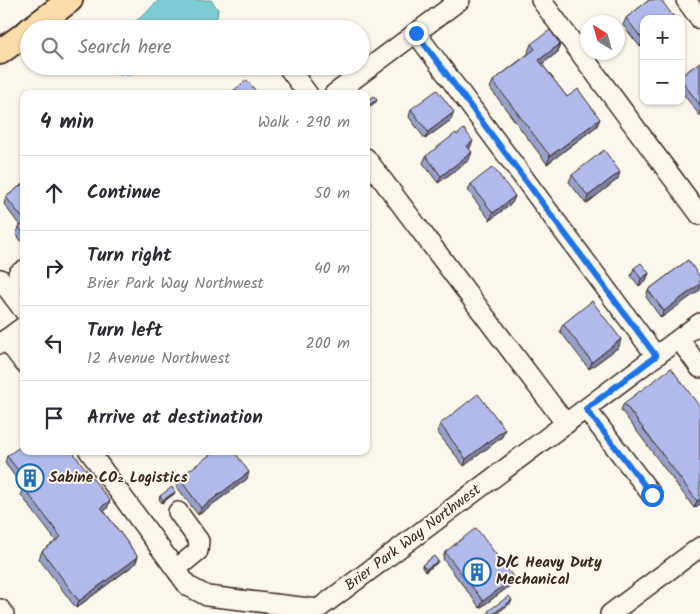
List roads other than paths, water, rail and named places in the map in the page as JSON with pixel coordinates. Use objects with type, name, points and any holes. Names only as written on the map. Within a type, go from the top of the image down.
[{"type":"main road","points":[[43,20],[70,0]]},
{"type":"main road","points":[[0,52],[20,37]]},
{"type":"street","points":[[370,67],[460,0]]},
{"type":"street","points":[[541,0],[700,216]]},
{"type":"street","points":[[686,0],[700,19]]},
{"type":"street","points":[[416,33],[656,356]]},
{"type":"street","points":[[294,75],[305,90]]},
{"type":"street","points":[[339,90],[360,75]]},
{"type":"street","points":[[370,163],[566,424]]},
{"type":"street","points":[[0,279],[20,306]]},
{"type":"street","name":"Brier Park Way Northwest","points":[[92,455],[188,586],[207,596],[318,610],[700,324]]},
{"type":"street","points":[[20,329],[3,341],[20,359]]},
{"type":"street","points":[[679,340],[700,368]]},
{"type":"street","points":[[586,409],[652,495]]},
{"type":"street","points":[[176,569],[198,550],[199,541],[178,512]]},
{"type":"street","points":[[610,614],[700,547]]},
{"type":"street","points":[[0,609],[4,614]]},
{"type":"water","points":[[160,0],[211,0],[218,9],[217,17],[213,20],[136,20]]},
{"type":"place","name":"Sabine CO₂ Logistics","points":[[30,478]]},
{"type":"place","name":"D/C Heavy Duty Mechanical","points":[[477,572]]}]
